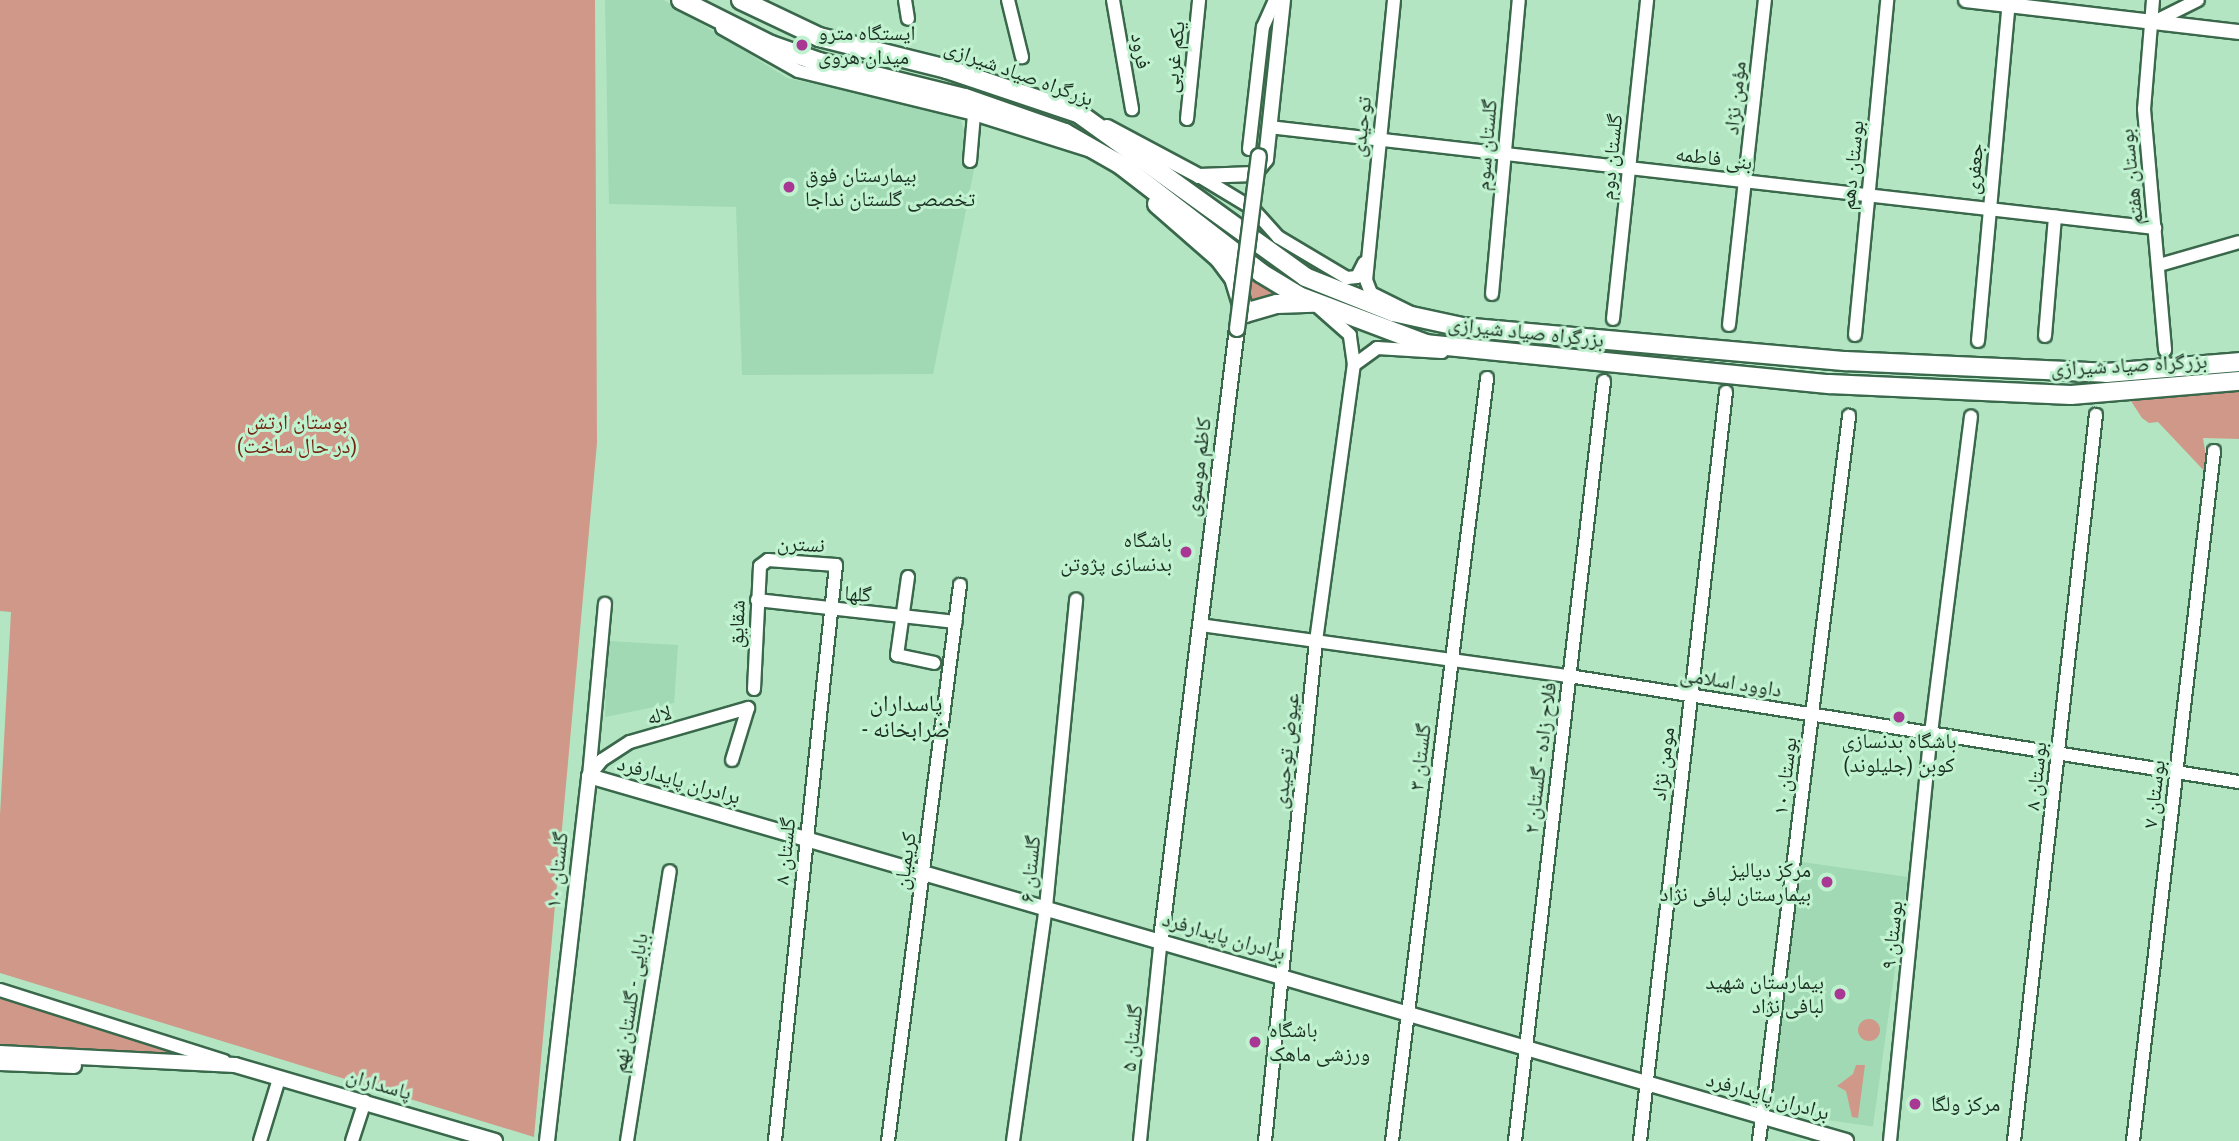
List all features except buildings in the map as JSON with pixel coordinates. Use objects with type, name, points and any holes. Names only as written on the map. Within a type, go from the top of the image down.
[{"type":"highway","name":"بزرگراه صیاد شیرازی","points":[[741,0],[819,37],[947,69],[1078,113],[1306,277],[1351,299],[1418,317],[1462,327],[1737,352],[2010,370],[2106,373],[2239,362]]},
{"type":"highway","name":"بزرگراه صیاد شیرازی","points":[[684,2],[771,46],[819,62],[965,97],[1065,133],[1122,166],[1261,273],[1314,303],[1426,344],[1461,351],[1829,384],[2071,395],[2239,381]]},
{"type":"highway","points":[[1122,166],[1163,210],[1219,258],[1234,278],[1245,313],[1277,304],[1314,303]]},
{"type":"main road","name":"کاظم موسوی","points":[[1161,939],[1275,0]]},
{"type":"main road","name":"کاظم موسوی","points":[[1258,155],[1269,127],[1283,0]]},
{"type":"main road","points":[[1966,0],[2239,32]]},
{"type":"main road","points":[[1078,113],[1199,176],[1254,174],[1258,155]]},
{"type":"main road","name":"برادران پایدارفرد","points":[[589,776],[1161,939],[1846,1141]]},
{"type":"main road","name":"گلستان ۱۰","points":[[547,1141],[589,776]]},
{"type":"main road","name":"پاسداران","points":[[0,1053],[235,1065],[365,1101],[485,1140]]},
{"type":"main road","name":"پاسداران","points":[[0,1063],[250,1071]]},
{"type":"street","points":[[905,0],[908,19]]},
{"type":"street","points":[[1008,0],[1021,57]]},
{"type":"street","name":"فرود","points":[[1112,0],[1132,109]]},
{"type":"street","name":"یکم غربی","points":[[1187,119],[1199,0]]},
{"type":"street","name":"توحیدی","points":[[1394,0],[1365,259],[1366,285],[1371,293],[1402,305],[1418,317]]},
{"type":"street","name":"گلستان سوم","points":[[1492,294],[1519,0]]},
{"type":"street","name":"گلستان دوم","points":[[1613,319],[1647,0]]},
{"type":"street","name":"مؤمن نژاد","points":[[1729,325],[1765,0]]},
{"type":"street","name":"بوستان دهم","points":[[1855,335],[1887,0]]},
{"type":"street","name":"بوستان هفتم","points":[[2152,0],[2144,109],[2165,350]]},
{"type":"street","points":[[2152,22],[2198,0]]},
{"type":"street","points":[[684,2],[751,47],[799,71],[974,114],[1074,149],[1096,151]]},
{"type":"street","name":"جعفری","points":[[1978,341],[2009,3]]},
{"type":"street","points":[[970,161],[974,114]]},
{"type":"street","name":"بنی فاطمه","points":[[1269,127],[2155,228]]},
{"type":"street","points":[[1199,176],[1252,208],[1278,237],[1347,278],[1357,277],[1365,259]]},
{"type":"street","points":[[2045,336],[2054,216]]},
{"type":"street","points":[[2159,265],[2239,242]]},
{"type":"street","points":[[1314,303],[1350,335],[1354,365],[1377,348],[1461,351]]},
{"type":"street","name":"عیوض توحیدی","points":[[1265,1141],[1316,641],[1354,365]]},
{"type":"street","name":"گلستان ۳","points":[[1392,1141],[1406,1011],[1487,378]]},
{"type":"street","name":"فلاح زاده - گلستان ۲","points":[[1515,1141],[1604,381]]},
{"type":"street","name":"مومن نژاد","points":[[1640,1141],[1726,392]]},
{"type":"street","name":"بوستان ۸","points":[[2014,1141],[2096,415]]},
{"type":"street","name":"بوستان ۱۰","points":[[1759,1141],[1849,416]]},
{"type":"street","points":[[1931,733],[1971,417]]},
{"type":"street","name":"بوستان ۷","points":[[2133,1141],[2214,451]]},
{"type":"street","name":"نسترن","points":[[763,562],[836,565]]},
{"type":"street","name":"شقایق","points":[[754,689],[757,600],[763,562]]},
{"type":"street","name":"گلستان ۸","points":[[775,1141],[836,565]]},
{"type":"street","points":[[908,577],[898,658],[934,663]]},
{"type":"street","name":"کریمیان","points":[[888,1141],[960,585]]},
{"type":"street","name":"گلستان ۶","points":[[1013,1141],[1046,907],[1076,599]]},
{"type":"street","name":"گلها","points":[[757,600],[832,611],[956,622]]},
{"type":"street","name":"گلستان ۱۰","points":[[589,776],[605,604]]},
{"type":"street","name":"داوود اسلامی","points":[[1200,625],[1569,676],[2239,782]]},
{"type":"street","name":"لاله","points":[[589,776],[602,760],[631,742],[748,708],[732,760]]},
{"type":"street","name":"بوستان ۹","points":[[1891,1141],[1931,733]]},
{"type":"street","name":"بابایی - گلستان نهم","points":[[627,1141],[670,871]]},
{"type":"street","name":"گلستان ۵","points":[[1140,1141],[1161,939]]},
{"type":"street","points":[[0,990],[235,1065]]},
{"type":"street","points":[[260,1141],[279,1079]]},
{"type":"street","points":[[352,1141],[365,1101]]},
{"type":"shaded area","name":"بیمارستان فوق تخصصی گلستان نداجا","points":[[605,0],[664,0],[787,78],[960,116],[974,170],[933,374],[742,375],[736,207],[609,204]]},
{"type":"shaded area","points":[[608,641],[678,645],[674,703],[605,717]]},
{"type":"shaded area","name":"بیمارستان شهید لبافی نژاد","points":[[1802,862],[1908,877],[1873,1126],[1767,1112]]},
{"type":"green space","name":"بوستان ارتش (در حال ساخت)","points":[[0,0],[595,0],[597,443],[534,1137],[0,973],[0,815],[11,612],[0,611]]},
{"type":"green space","points":[[1250,276],[1288,301],[1250,306]]},
{"type":"green space","points":[[2239,390],[2239,439],[2203,438],[2209,476],[2158,422],[2149,423],[2142,418],[2131,401]]},
{"type":"green space","points":[[0,997],[12,999],[187,1057],[0,1049]]},
{"type":"green space","points":[[1869,1019],[1877,1022],[1880,1030],[1877,1038],[1869,1041],[1861,1038],[1858,1030],[1861,1022]]},
{"type":"green space","points":[[1856,1065],[1865,1065],[1858,1118],[1852,1117],[1846,1091],[1837,1086],[1853,1074]]},
{"type":"place","name":"ایستگاه مترو میدان هروی","points":[[802,45]]},
{"type":"place","name":"بیمارستان فوق تخصصی گلستان نداجا","points":[[789,187]]},
{"type":"place","name":"باشگاه بدنسازی پژوتن","points":[[1186,552]]},
{"type":"place","name":"باشگاه بدنسازی کوبن (جلیلوند)","points":[[1899,717]]},
{"type":"place","name":"مرکز دیالیز بیمارستان لبافی نژاد","points":[[1827,882]]},
{"type":"place","name":"بیمارستان شهید لبافی نژاد","points":[[1840,994]]},
{"type":"place","name":"باشگاه ورزشی ماهک","points":[[1255,1042]]},
{"type":"place","name":"مرکز ولگا","points":[[1915,1104]]},
{"type":"district","name":"پاسداران - ضرابخانه","points":[[906,717]]}]
